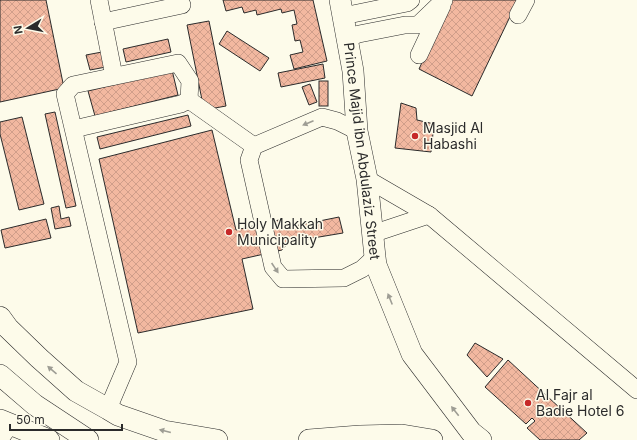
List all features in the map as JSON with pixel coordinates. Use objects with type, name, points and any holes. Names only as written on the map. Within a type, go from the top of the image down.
[{"type":"main road","name":"Prince Majid ibn Abdulaziz Street","points":[[342,8],[353,71],[357,131],[366,179],[376,265],[412,354],[471,432],[481,440]]},
{"type":"main road","points":[[0,317],[8,328],[76,391],[118,414],[164,431],[218,440]]},
{"type":"main road","points":[[0,375],[35,405],[88,440]]},
{"type":"main road","points":[[3,428],[49,440]]},
{"type":"main road","points":[[309,440],[402,434],[432,440]]},
{"type":"street","points":[[99,0],[114,76]]},
{"type":"street","points":[[342,8],[407,2],[411,0]]},
{"type":"street","points":[[347,38],[359,34],[406,25],[418,25],[445,0]]},
{"type":"street","points":[[419,55],[445,0]]},
{"type":"street","points":[[103,22],[182,5]]},
{"type":"street","points":[[108,409],[128,362],[66,94],[73,85],[178,63],[190,81],[189,100]]},
{"type":"street","points":[[74,130],[181,104],[189,100]]},
{"type":"street","points":[[189,100],[254,146]]},
{"type":"street","points":[[357,131],[337,121],[322,117],[254,146],[249,160],[272,267],[284,279],[344,278],[362,269],[375,257]]},
{"type":"street","points":[[366,179],[429,215],[637,390]]},
{"type":"street","points":[[372,234],[429,215]]},
{"type":"building","points":[[0,0],[46,0],[64,88],[0,102]]},
{"type":"building","points":[[223,0],[313,0],[327,61],[294,69],[290,55],[303,52],[300,40],[295,41],[292,25],[297,24],[294,10],[282,13],[281,9],[257,15],[256,10],[244,13],[242,7],[226,11]]},
{"type":"building","points":[[451,0],[518,0],[472,96],[419,69]]},
{"type":"building","points":[[209,21],[226,106],[204,110],[187,25]]},
{"type":"building","points":[[227,31],[269,58],[260,71],[219,44]]},
{"type":"building","points":[[168,39],[171,52],[126,62],[123,49]]},
{"type":"building","points":[[102,52],[106,67],[90,70],[86,55]]},
{"type":"building","points":[[323,64],[325,78],[281,87],[278,73]]},
{"type":"building","points":[[172,70],[178,95],[95,116],[88,91]]},
{"type":"building","points":[[319,81],[328,81],[328,106],[319,106]]},
{"type":"building","points":[[310,84],[317,102],[309,105],[302,87]]},
{"type":"building","name":"Masjid Al Habashi","points":[[401,103],[416,108],[417,120],[434,124],[431,152],[395,148]]},
{"type":"building","points":[[55,112],[76,206],[66,208],[45,114]]},
{"type":"building","points":[[188,115],[191,126],[100,149],[97,137]]},
{"type":"building","points":[[22,117],[44,204],[19,210],[0,134],[0,122]]},
{"type":"building","name":"Holy Makkah Municipality","points":[[212,130],[236,230],[279,220],[280,229],[339,217],[343,233],[289,242],[282,250],[242,259],[253,309],[138,333],[99,159]]},
{"type":"building","points":[[59,206],[61,219],[69,217],[71,226],[55,229],[51,208]]},
{"type":"building","points":[[46,219],[51,238],[5,248],[1,230]]},
{"type":"building","points":[[475,343],[503,359],[487,377],[467,355]]},
{"type":"building","name":"Al Fajr al Badie Hotel 6","points":[[508,360],[587,433],[579,440],[540,440],[527,428],[535,421],[532,418],[526,424],[485,387]]},
{"type":"place","name":"Masjid Al Habashi","points":[[415,136]]},
{"type":"place","name":"Holy Makkah Municipality","points":[[229,232]]},
{"type":"place","name":"Al Fajr al Badie Hotel 6","points":[[528,403]]}]
